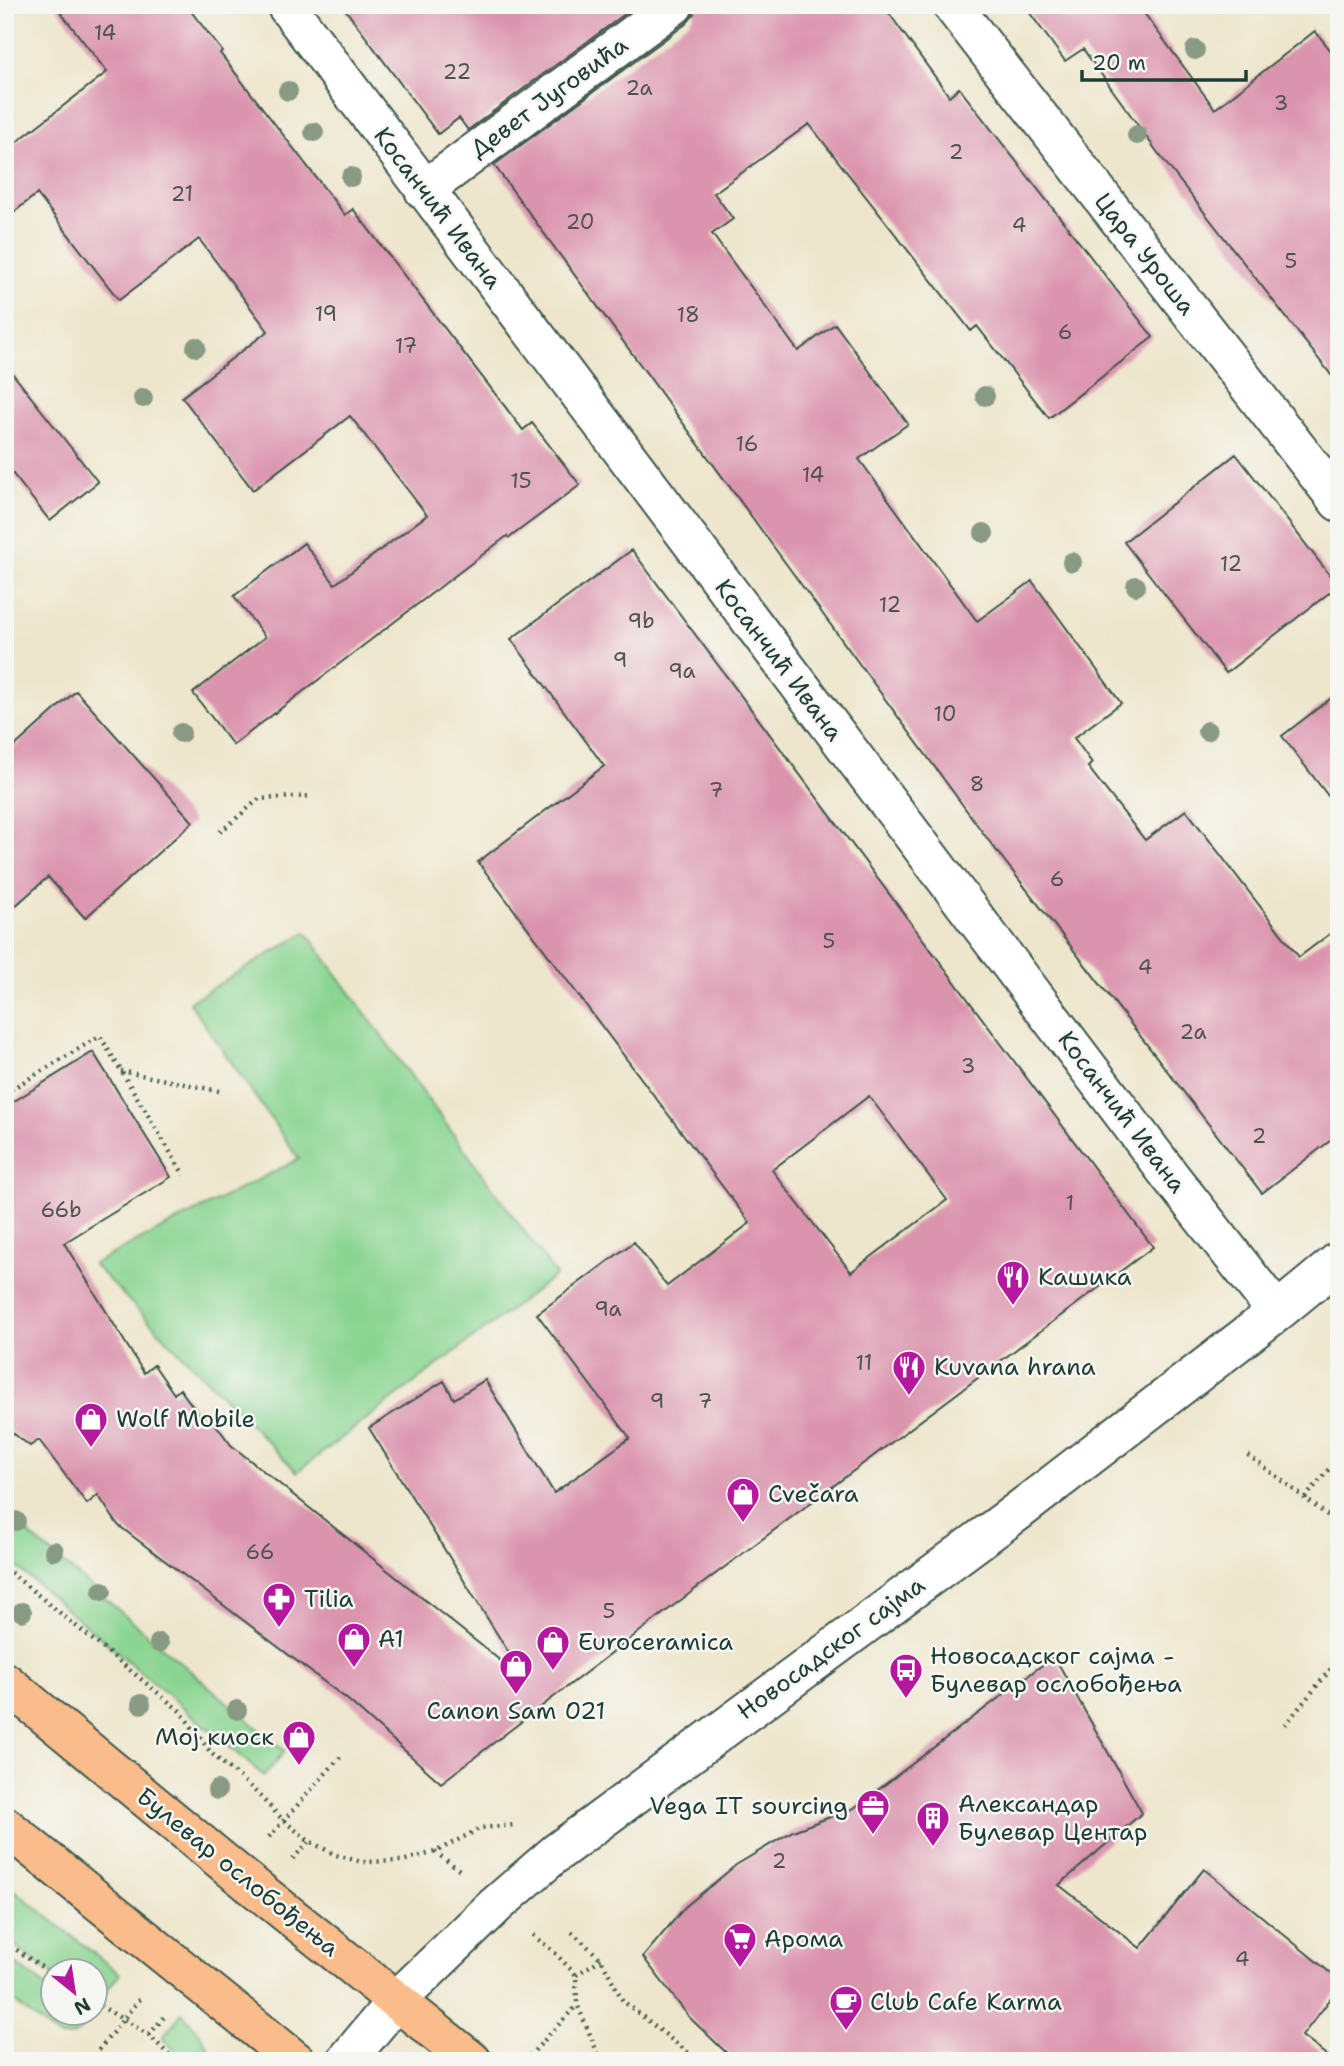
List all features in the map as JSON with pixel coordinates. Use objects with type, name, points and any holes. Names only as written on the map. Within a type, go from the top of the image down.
[{"type":"main road","name":"Булевар ослобођења","points":[[5,1682],[472,2061]]},
{"type":"main road","points":[[5,1826],[296,2061]]},
{"type":"street","name":"Косанчић Ивана","points":[[286,5],[1170,1177],[1277,1312]]},
{"type":"street","name":"Девет Југовића","points":[[424,190],[674,5]]},
{"type":"street","name":"Цара Уроша","points":[[952,5],[1339,502]]},
{"type":"street","name":"Новосадског сајма","points":[[346,2061],[396,2001],[496,1905],[556,1853],[1017,1512],[1277,1312],[1339,1261]]},
{"type":"path","points":[[220,832],[260,799],[312,796]]},
{"type":"path","points":[[5,1093],[100,1036],[184,1175]]},
{"type":"path","points":[[121,1071],[219,1091]]},
{"type":"path","points":[[1248,1455],[1339,1524]]},
{"type":"path","points":[[1305,1498],[1339,1457]]},
{"type":"path","points":[[5,1569],[180,1711],[212,1754],[249,1785],[284,1820],[309,1840],[336,1855],[362,1862],[402,1861],[435,1852],[481,1828],[519,1824]]},
{"type":"path","points":[[1339,1605],[1336,1608],[1339,1623]]},
{"type":"path","points":[[1285,1725],[1339,1659]]},
{"type":"path","points":[[262,1844],[343,1754]]},
{"type":"path","points":[[264,1894],[309,1840]]},
{"type":"path","points":[[435,1852],[463,1874]]},
{"type":"path","points":[[572,1932],[601,1959],[623,2001],[699,2061]]},
{"type":"path","points":[[5,1942],[38,1964]]},
{"type":"path","points":[[555,1953],[576,1975],[577,2004],[601,2061]]},
{"type":"path","points":[[576,1975],[601,1959]]},
{"type":"path","points":[[149,2035],[196,1979]]},
{"type":"path","points":[[90,2061],[145,1992]]},
{"type":"path","points":[[525,2061],[577,2004]]},
{"type":"path","points":[[108,2011],[149,2035],[175,2061]]},
{"type":"green space","points":[[306,932],[556,1275],[297,1472],[93,1264],[299,1159],[189,1002]]},
{"type":"green space","points":[[5,1514],[285,1751],[264,1776],[5,1557]]},
{"type":"green space","points":[[5,1883],[100,1958],[38,1958],[38,1963],[5,1938]]},
{"type":"green space","points":[[5,1956],[38,1981],[38,2021],[5,1994]]},
{"type":"green space","points":[[108,1965],[120,1974],[108,1989]]},
{"type":"green space","points":[[182,2013],[199,2032],[216,2061],[185,2061],[163,2039]]},
{"type":"green space","points":[[47,2028],[82,2028],[73,2036],[57,2036]]},
{"type":"building","points":[[55,5],[186,5],[345,215],[353,209],[523,430],[532,423],[580,485],[509,538],[507,536],[233,745],[193,693],[265,637],[234,596],[304,543],[335,584],[427,515],[350,416],[253,490],[182,397],[268,331],[199,239],[119,300],[37,194],[5,219],[5,151],[107,72]]},
{"type":"building","points":[[342,5],[637,5],[468,130],[459,118],[438,134]]},
{"type":"building","points":[[695,5],[883,5],[949,96],[959,88],[1153,337],[1049,418],[977,326],[971,331],[809,124],[714,193],[733,219],[712,234],[798,351],[835,324],[908,424],[859,459],[977,621],[1032,581],[1121,703],[1074,738],[1092,763],[1088,767],[1145,840],[1186,810],[1299,957],[1339,927],[1339,1134],[1262,1193],[989,841],[494,165],[687,23],[694,14]]},
{"type":"building","points":[[1024,5],[1146,5],[1141,9],[1215,109],[1315,31],[1339,61],[1339,385],[1158,153],[1083,49],[1065,61]]},
{"type":"building","points":[[5,364],[98,482],[50,521],[5,464]]},
{"type":"building","points":[[1236,454],[1338,586],[1226,673],[1124,542]]},
{"type":"building","points":[[632,550],[1153,1247],[441,1783],[348,1700],[118,1525],[98,1495],[87,1504],[39,1440],[30,1446],[5,1427],[5,1107],[93,1052],[171,1177],[64,1243],[144,1373],[154,1365],[174,1394],[180,1389],[202,1419],[208,1414],[231,1445],[527,1682],[369,1428],[444,1381],[454,1399],[485,1380],[554,1493],[630,1438],[537,1314],[634,1242],[667,1286],[750,1223],[478,862],[604,766],[511,639]],"holes":[[[869,1096],[947,1200],[851,1272],[772,1170]]]},
{"type":"building","points":[[76,691],[193,822],[85,918],[48,877],[5,915],[5,755]]},
{"type":"building","points":[[1339,692],[1339,810],[1282,736]]},
{"type":"building","name":"Александар Булевар Центар","points":[[1054,1656],[1142,1813],[1059,1885],[1140,1948],[1204,1869],[1339,1980],[1339,1988],[1302,2036],[1334,2061],[735,2061],[690,2018],[643,1957],[685,1907],[736,1865],[793,1831],[854,1808]]},
{"type":"place","name":"Кашика","points":[[1013,1307]]},
{"type":"place","name":"Kuvana hrana","points":[[909,1397]]},
{"type":"place","name":"Wolf Mobile","points":[[91,1449]]},
{"type":"place","name":"Cvečara","points":[[743,1524]]},
{"type":"place","name":"Tilia","points":[[279,1629]]},
{"type":"place","name":"A1","points":[[354,1669]]},
{"type":"place","name":"Euroceramica","points":[[553,1672]]},
{"type":"place","name":"Canon Sam 021","points":[[516,1696]]},
{"type":"place","name":"Новосадског сајма - Булевар ослобођења","points":[[906,1700]]},
{"type":"place","name":"Мој киоск","points":[[299,1767]]},
{"type":"place","name":"Vega IT sourcing","points":[[873,1836]]},
{"type":"place","name":"Александар Булевар Центар","points":[[933,1848]]},
{"type":"place","name":"Арома","points":[[740,1969]]},
{"type":"place","name":"Club Cafe Karma","points":[[846,2032]]}]
